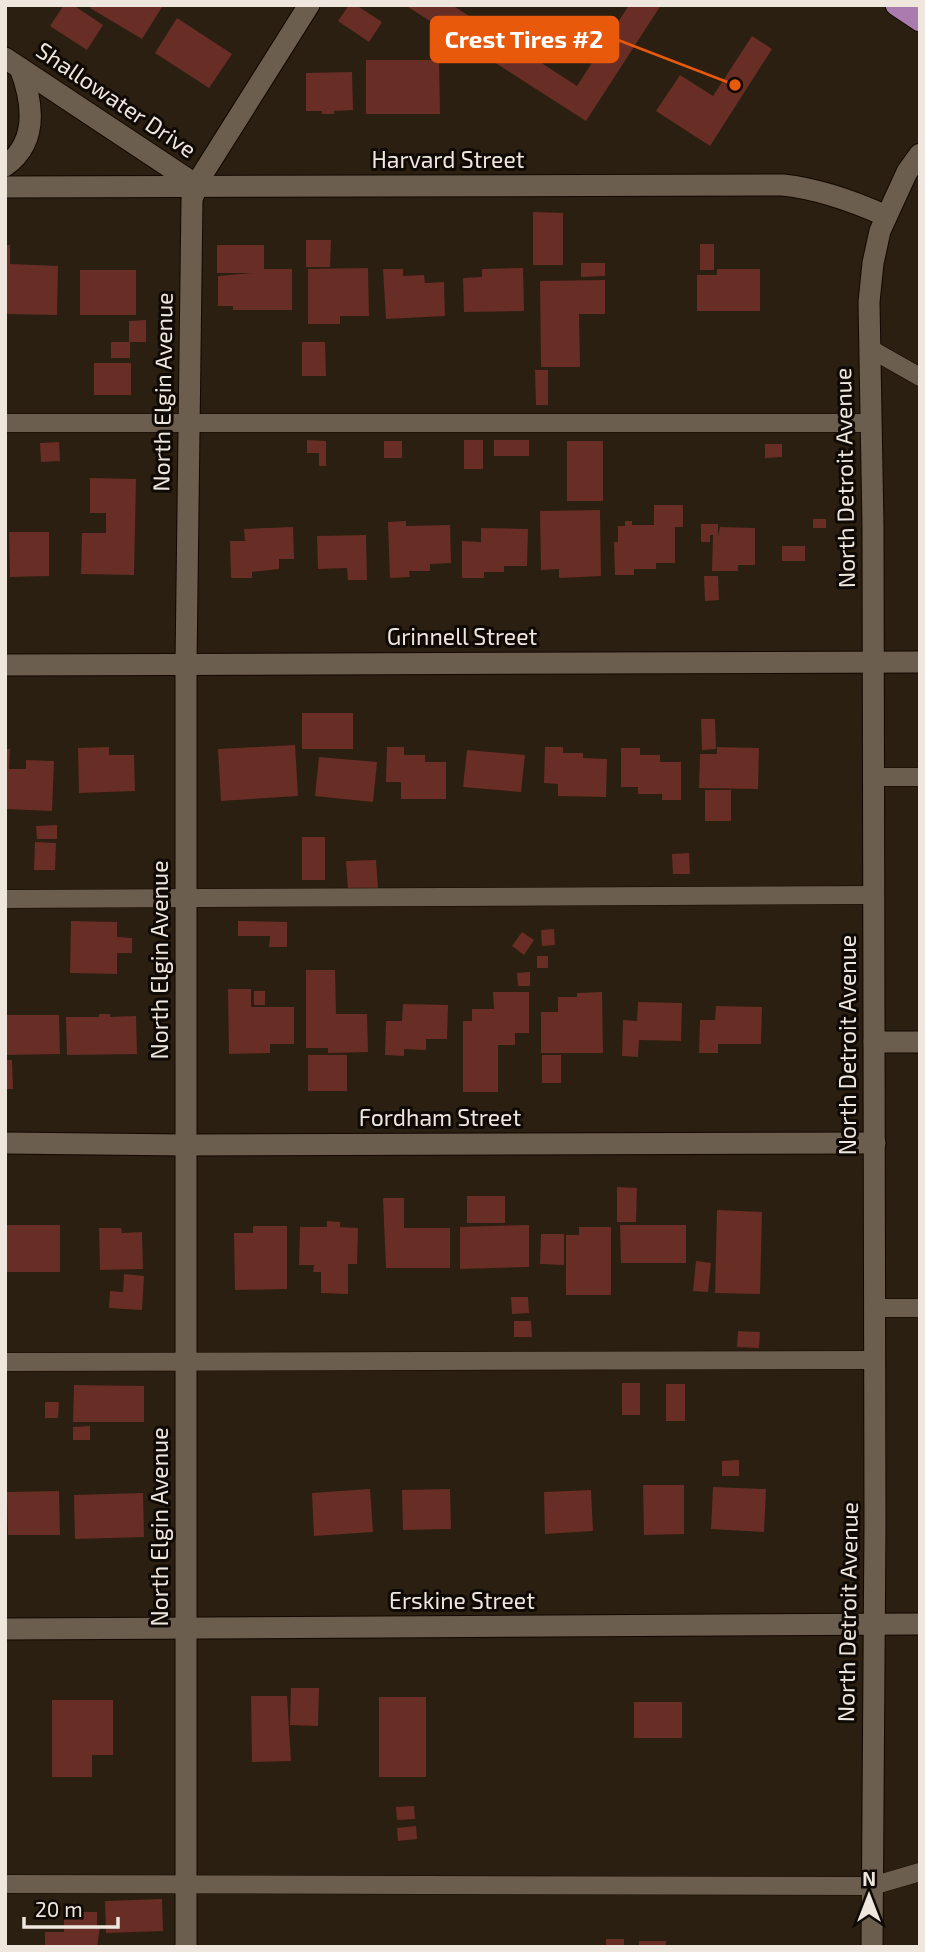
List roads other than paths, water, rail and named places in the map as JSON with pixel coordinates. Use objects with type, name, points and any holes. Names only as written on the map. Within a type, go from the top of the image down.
[{"type":"highway","points":[[896,5],[920,21]]},
{"type":"street","name":"North Elgin Avenue","points":[[186,1947],[186,664],[192,200],[202,175],[309,5]]},
{"type":"street","name":"Shallowater Drive","points":[[13,63],[198,186]]},
{"type":"street","points":[[5,166],[24,145],[30,127],[28,89],[13,63]]},
{"type":"street","name":"North Detroit Avenue","points":[[872,1947],[875,1360],[869,302],[873,263],[886,216],[907,172],[920,154]]},
{"type":"street","name":"Harvard Street","points":[[5,187],[783,185],[807,188],[853,201],[886,216]]},
{"type":"street","name":"Grinnell Street","points":[[5,665],[920,662]]},
{"type":"street","points":[[874,1042],[920,1042]]},
{"type":"street","name":"Fordham Street","points":[[5,1143],[874,1143]]},
{"type":"street","name":"Erskine Street","points":[[5,1629],[920,1624]]},
{"type":"lane","points":[[869,348],[920,377]]},
{"type":"lane","points":[[5,423],[871,423]]},
{"type":"lane","points":[[873,777],[920,777]]},
{"type":"lane","points":[[5,899],[874,895]]},
{"type":"lane","points":[[874,1308],[920,1308]]},
{"type":"lane","points":[[5,1362],[875,1360]]},
{"type":"lane","points":[[5,1884],[872,1886],[920,1872]]},
{"type":"place","name":"Crest Tires #2","points":[[735,85]]}]
